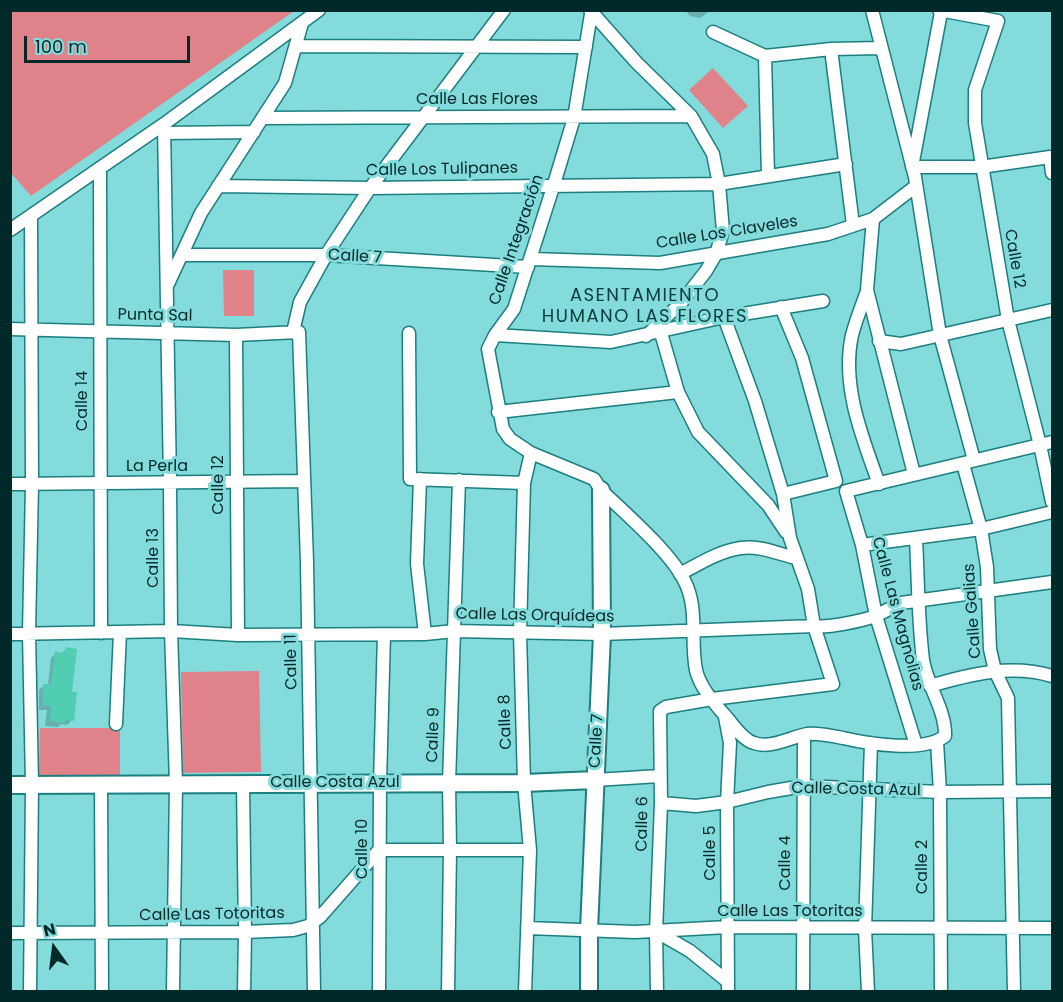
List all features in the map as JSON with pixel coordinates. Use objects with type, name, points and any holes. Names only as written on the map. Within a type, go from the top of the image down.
[{"type":"street","points":[[10,230],[164,128],[320,10]]},
{"type":"street","name":"Calle 11","points":[[314,992],[304,481],[296,332],[300,302],[326,255],[370,188],[504,10]]},
{"type":"street","name":"Calle Galias","points":[[872,10],[916,186],[940,335],[981,529],[987,567],[990,649],[995,671],[1008,698],[1014,992]]},
{"type":"street","points":[[973,13],[940,11],[912,167],[981,167],[1050,157],[1053,173]]},
{"type":"street","name":"Calle Integración","points":[[591,12],[574,118],[554,184],[514,309],[495,334],[488,350],[503,429],[510,439],[531,453],[594,479],[668,557],[680,574],[691,597],[696,670],[702,686],[750,742],[772,744],[810,734],[916,745],[937,742]]},
{"type":"street","name":"Calle Integración","points":[[591,12],[636,62],[691,116],[713,154],[719,184],[723,231],[716,254],[681,303],[646,336]]},
{"type":"street","name":"Calle 12","points":[[973,13],[998,21],[975,90],[975,123],[1008,320],[1046,443],[1053,502]]},
{"type":"street","points":[[166,288],[201,213],[285,83],[302,23]]},
{"type":"street","points":[[713,32],[765,56],[831,49],[880,48]]},
{"type":"street","points":[[296,46],[586,47]]},
{"type":"street","points":[[831,49],[853,225]]},
{"type":"street","points":[[765,56],[768,176]]},
{"type":"street","name":"Calle Las Flores","points":[[263,118],[691,116]]},
{"type":"street","points":[[164,128],[254,132]]},
{"type":"street","name":"Calle 13","points":[[164,128],[171,631],[176,784],[173,992]]},
{"type":"street","name":"Calle Los Tulipanes","points":[[218,186],[370,188],[554,184],[719,184],[846,164]]},
{"type":"street","name":"Calle 14","points":[[100,169],[101,633]]},
{"type":"street","name":"Calle Los Claveles","points":[[529,263],[660,263],[771,242],[828,234],[873,219],[916,186]]},
{"type":"street","points":[[30,992],[32,933],[29,633],[32,484],[31,216]]},
{"type":"street","points":[[873,219],[867,290],[852,336],[850,373],[853,406],[879,484],[1046,443]]},
{"type":"street","name":"Calle 7","points":[[182,255],[326,255],[529,263]]},
{"type":"street","points":[[867,290],[914,474]]},
{"type":"street","points":[[495,334],[611,342],[661,333],[724,317],[823,301]]},
{"type":"street","points":[[781,307],[802,358],[836,481],[783,494]]},
{"type":"street","points":[[879,340],[901,344],[1053,310]]},
{"type":"street","points":[[712,699],[833,684],[814,626],[808,589],[790,538],[783,494],[755,400],[724,317]]},
{"type":"street","name":"Punta Sal","points":[[10,329],[236,335],[296,332]]},
{"type":"street","points":[[410,333],[417,564],[425,634]]},
{"type":"street","points":[[661,333],[678,392],[698,432],[768,505],[790,538]]},
{"type":"street","name":"Calle 12","points":[[236,335],[237,635]]},
{"type":"street","points":[[498,412],[678,392]]},
{"type":"street","name":"Calle 8","points":[[525,992],[530,850],[524,783],[520,632],[524,483],[531,453]]},
{"type":"street","points":[[415,479],[524,483]]},
{"type":"street","name":"Calle 9","points":[[448,992],[449,783],[459,480]]},
{"type":"street","name":"La Perla","points":[[10,484],[304,481]]},
{"type":"street","name":"Calle Las Magnolias","points":[[879,484],[846,491],[862,545],[876,616],[916,745]]},
{"type":"street","name":"Calle 7","points":[[589,992],[589,930],[602,634],[602,490]]},
{"type":"street","points":[[862,545],[981,529],[1053,512]]},
{"type":"street","name":"Calle 2","points":[[916,538],[923,661],[945,727],[945,736],[937,742],[940,792],[941,992]]},
{"type":"street","points":[[680,574],[705,560],[741,548],[756,548],[796,558]]},
{"type":"street","name":"Calle Las Orquídeas","points":[[10,634],[171,631],[237,635],[425,634],[454,631],[602,634],[814,626],[824,628],[876,616],[885,609],[901,603],[1053,582]]},
{"type":"street","points":[[117,724],[120,632]]},
{"type":"street","name":"Calle 10","points":[[379,992],[380,783],[384,634]]},
{"type":"street","points":[[930,686],[995,671],[1034,670],[1053,676]]},
{"type":"street","name":"Calle 6","points":[[657,992],[656,932],[661,803],[660,711],[666,707],[712,699]]},
{"type":"street","name":"Calle 5","points":[[724,714],[730,743],[727,802],[728,986]]},
{"type":"street","name":"Calle 4","points":[[803,992],[804,735]]},
{"type":"street","points":[[868,992],[865,929],[871,742]]},
{"type":"street","name":"Calle Costa Azul","points":[[10,785],[524,783],[660,776]]},
{"type":"street","points":[[101,784],[102,992]]},
{"type":"street","points":[[243,784],[244,992]]},
{"type":"street","name":"Calle Costa Azul","points":[[661,803],[696,806],[803,786],[940,792],[1053,791]]},
{"type":"street","points":[[314,922],[380,850],[530,850]]},
{"type":"street","name":"Calle Las Totoritas","points":[[10,933],[245,932],[293,930],[314,922]]},
{"type":"street","name":"Calle Las Totoritas","points":[[527,928],[656,932],[728,927],[1053,928]]},
{"type":"street","points":[[656,932],[690,951],[728,986]]},
{"type":"shaded area","points":[[10,11],[294,11],[31,196],[11,173]]},
{"type":"shaded area","points":[[713,68],[748,106],[723,128],[689,90]]},
{"type":"shaded area","points":[[223,270],[254,270],[254,316],[224,316]]},
{"type":"shaded area","points":[[259,671],[261,772],[183,773],[181,672]]},
{"type":"shaded area","points":[[40,728],[120,728],[120,776],[39,775]]},
{"type":"building","points":[[66,647],[77,649],[72,692],[77,692],[74,721],[65,720],[65,723],[50,721],[51,706],[43,705],[43,684],[51,684],[55,651],[64,653]]},
{"type":"district","name":"ASENTAMIENTO HUMANO LAS FLORES","points":[[645,306]]}]
